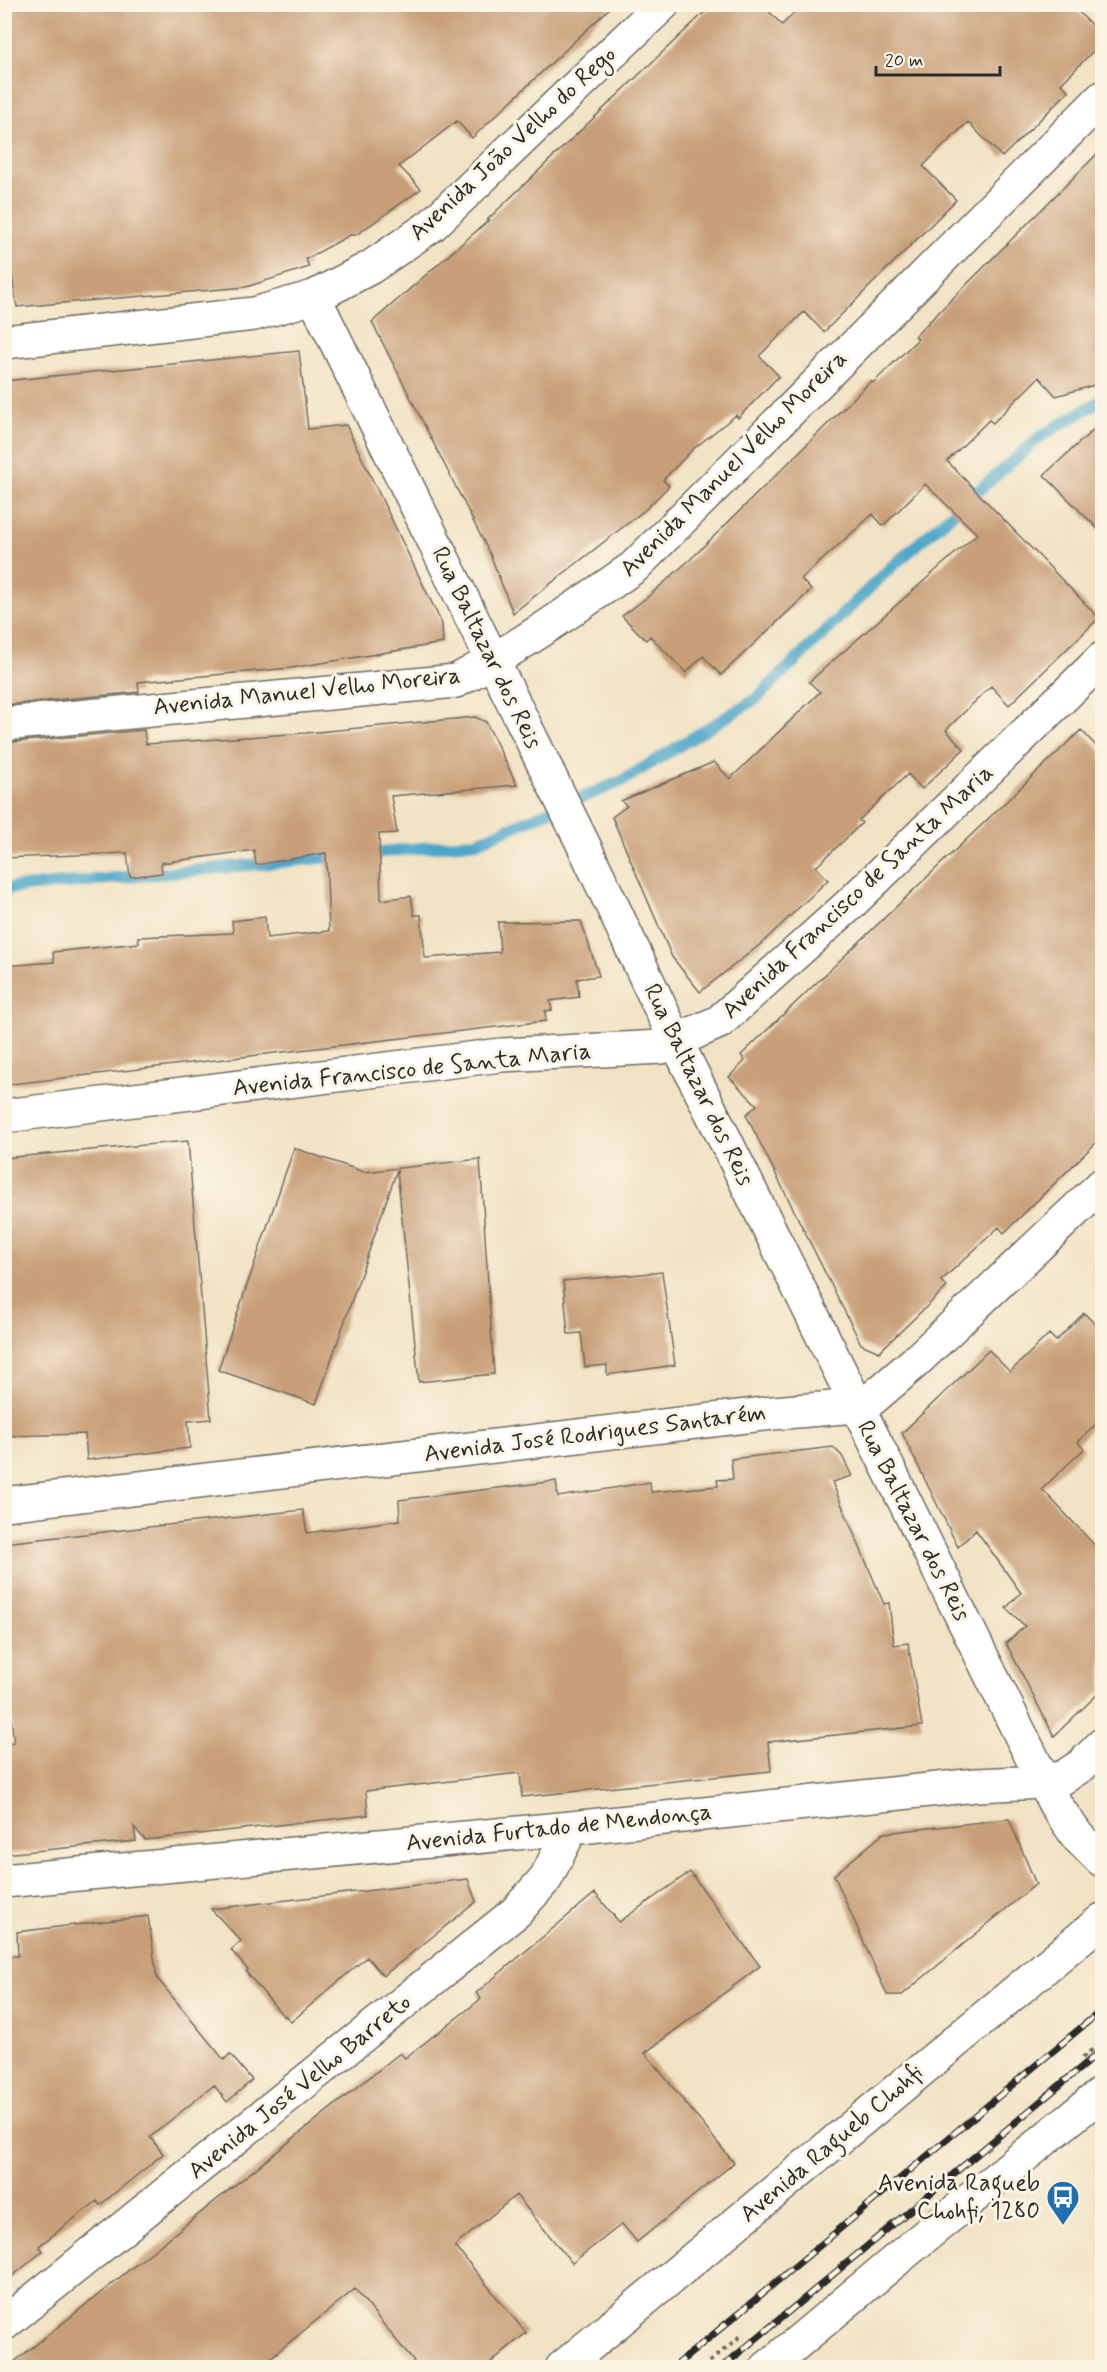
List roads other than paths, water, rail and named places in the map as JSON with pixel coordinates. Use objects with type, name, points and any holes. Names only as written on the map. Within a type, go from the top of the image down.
[{"type":"main road","name":"Avenida João Velho do Rego","points":[[4,342],[254,314],[314,297],[371,267],[432,225],[663,4]]},
{"type":"main road","name":"Avenida Manuel Velho Moreira","points":[[4,724],[456,681],[493,662],[634,567],[1102,98]]},
{"type":"main road","name":"Rua Baltazar dos Reis","points":[[314,297],[545,771],[585,848],[676,1041],[1055,1804],[1078,1837],[1102,1860]]},
{"type":"main road","name":"Avenida Francisco de Santa Maria","points":[[4,1116],[501,1055],[662,1047],[718,1022],[848,906],[1102,659]]},
{"type":"main road","name":"Avenida José Rodrigues Santarém","points":[[4,1504],[773,1413],[856,1406],[872,1399],[915,1362],[1102,1185]]},
{"type":"main road","name":"Avenida Furtado de Mendonça","points":[[4,1881],[571,1828],[976,1785],[1044,1782],[1064,1777],[1082,1765],[1102,1745]]},
{"type":"main road","name":"Avenida José Velho Barreto","points":[[4,2324],[516,1912],[546,1878],[571,1828]]},
{"type":"main road","name":"Avenida Ragueb Chohfi","points":[[562,2367],[1102,1920]]},
{"type":"main road","points":[[768,2367],[1102,2093]]},
{"type":"waterway","points":[[364,854],[477,842],[622,781],[757,698],[887,571],[1041,436],[1102,400]]},
{"type":"waterway","points":[[4,889],[341,856]]},
{"type":"railway","points":[[673,2368],[1102,2010]]},
{"type":"railway","points":[[721,2368],[1102,2050]]},
{"type":"place","name":"Avenida Ragueb Chohfi, 1280","points":[[1063,2226]]}]
